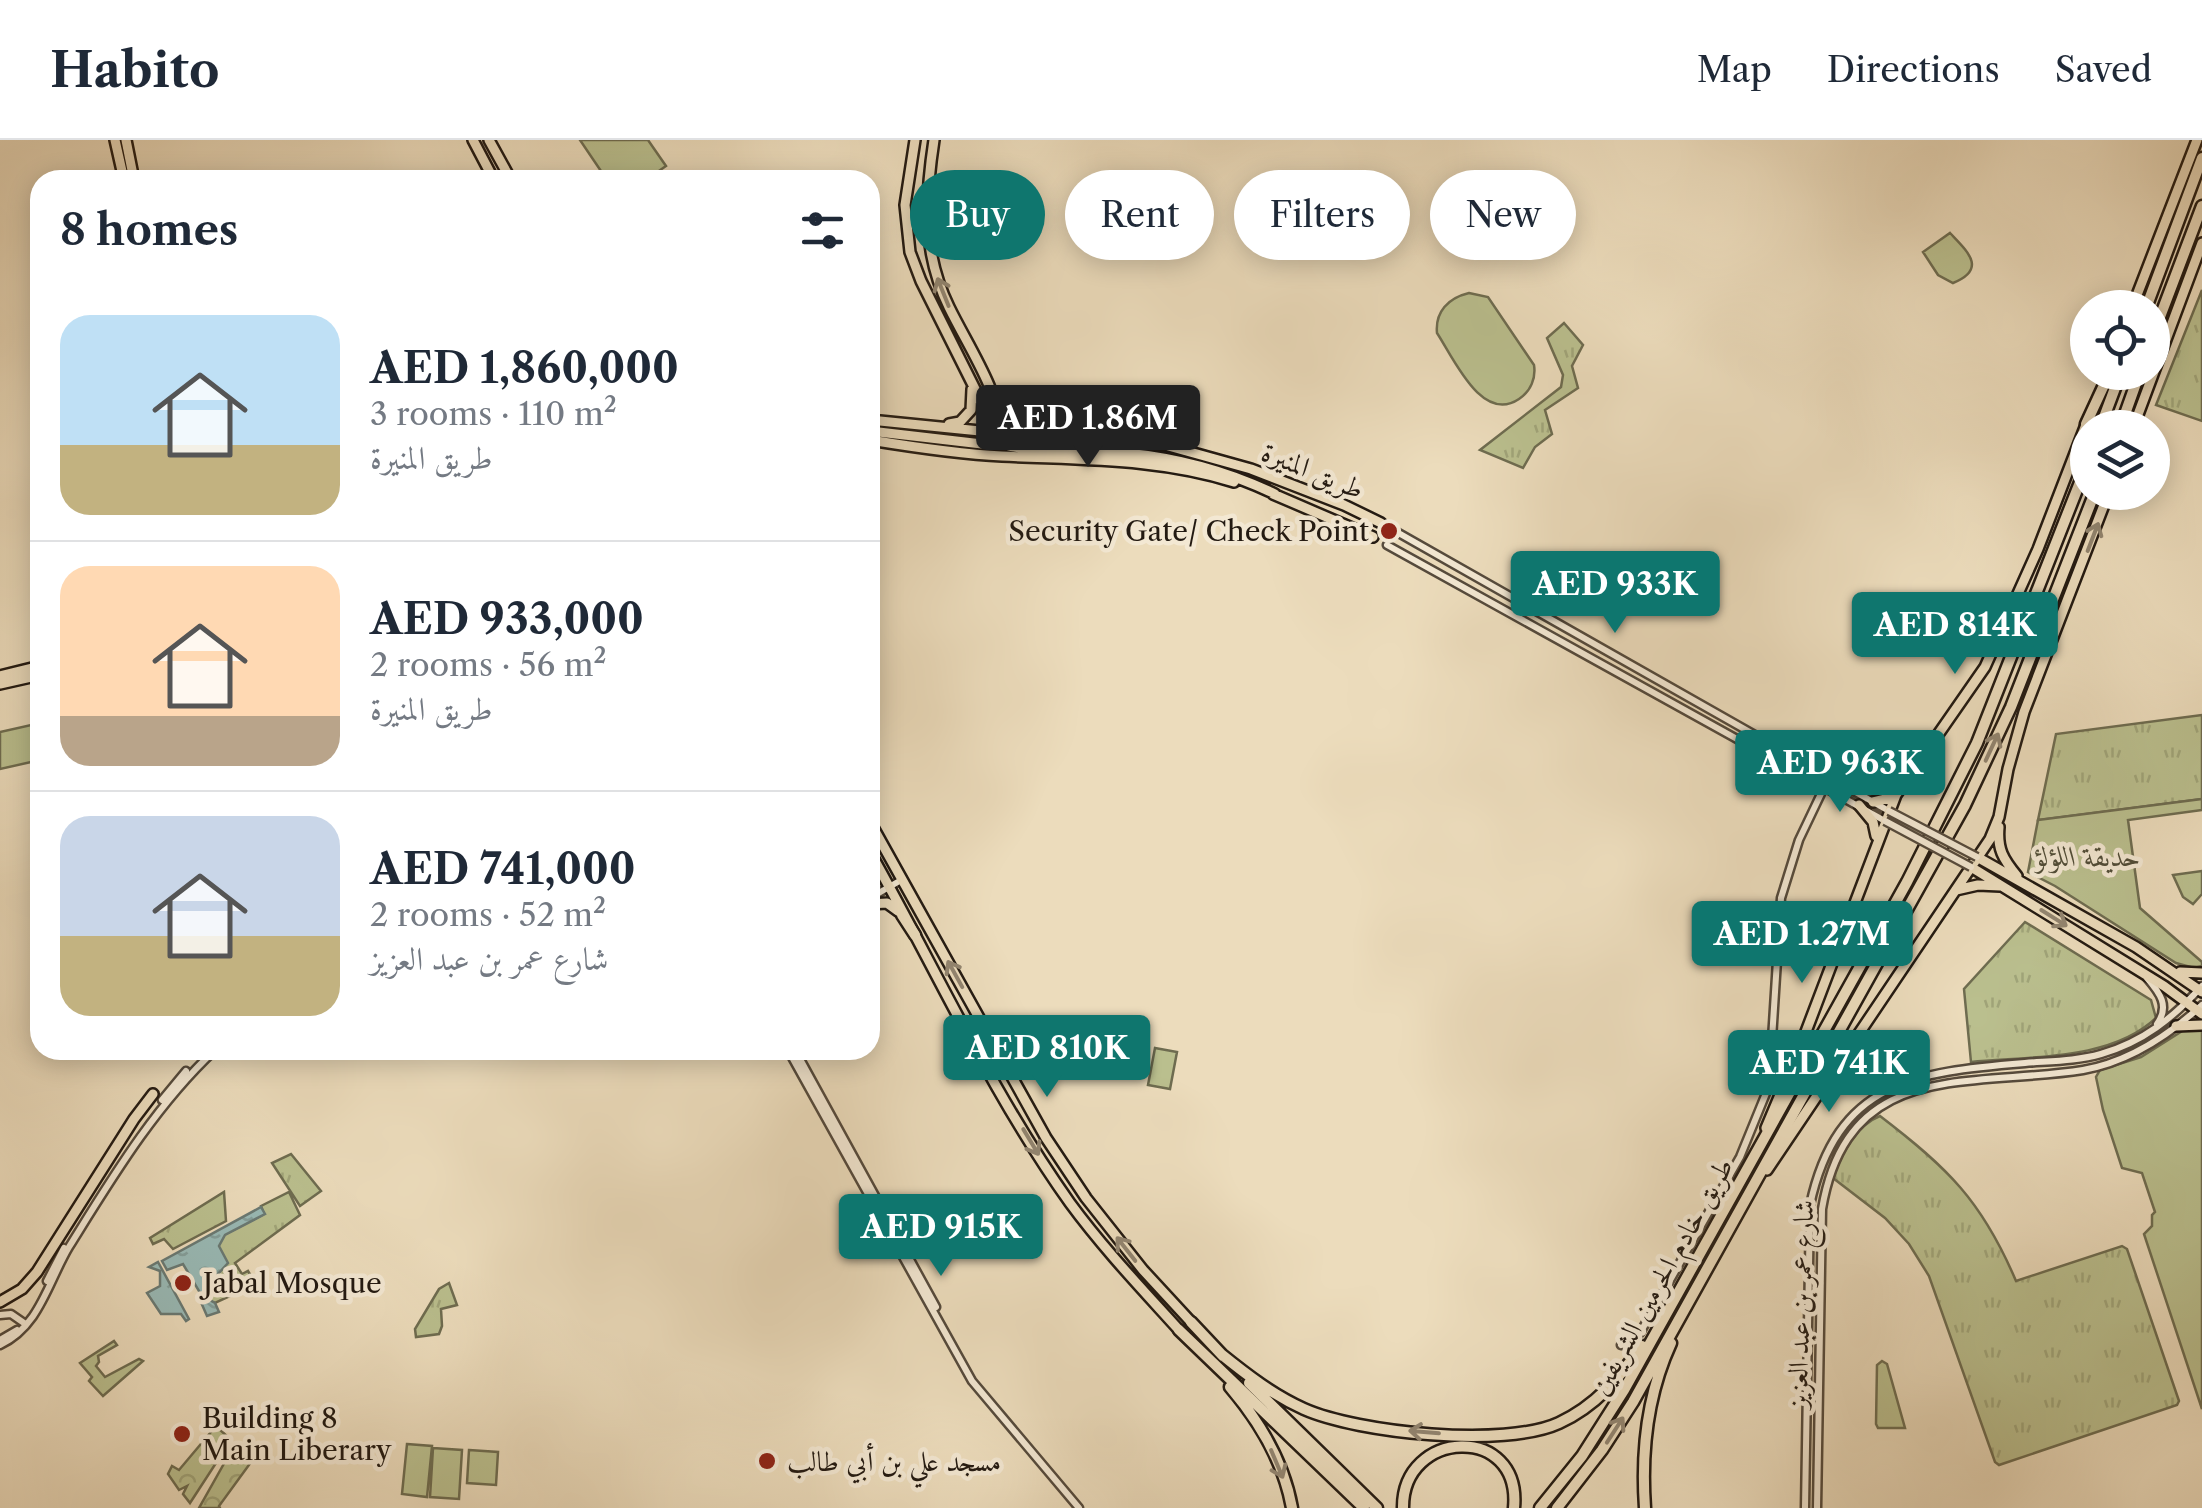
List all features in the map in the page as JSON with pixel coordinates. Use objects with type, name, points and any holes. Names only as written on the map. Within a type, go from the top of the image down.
[{"type":"highway","points":[[2147,290],[2202,158]]},
{"type":"highway","points":[[2170,290],[2202,206]]},
{"type":"highway","name":"طريق خادم الحرمين الشريفين","points":[[1540,1508],[1582,1456],[1674,1300],[1907,882],[1977,743],[2070,508]]},
{"type":"highway","name":"طريق خادم الحرمين الشريفين","points":[[1556,1508],[1612,1434],[1700,1284],[1965,805],[2011,707],[2089,510]]},
{"type":"highway","points":[[902,915],[915,935]]},
{"type":"highway","points":[[1646,1508],[1643,1458],[1658,1374],[1700,1284]]},
{"type":"highway","points":[[1221,1354],[1277,1395],[1330,1418],[1424,1432],[1512,1435],[1556,1425],[1594,1401],[1614,1384],[1674,1300]]},
{"type":"highway","points":[[1191,1322],[1377,1508]]},
{"type":"highway","points":[[1179,1330],[1258,1424],[1278,1461],[1292,1508]]},
{"type":"highway","points":[[1179,1330],[1364,1508]]},
{"type":"highway","points":[[1402,1508],[1407,1482],[1415,1468],[1442,1449],[1460,1446],[1489,1452],[1501,1461],[1514,1488],[1514,1508]]},
{"type":"main road","points":[[116,140],[122,170]]},
{"type":"main road","points":[[126,140],[132,170]]},
{"type":"main road","points":[[474,140],[489,170]]},
{"type":"main road","points":[[489,140],[506,170]]},
{"type":"main road","points":[[915,140],[905,205],[910,252],[969,376],[990,432]]},
{"type":"main road","points":[[934,140],[926,212],[929,250],[948,305],[1012,424],[1047,436]]},
{"type":"main road","points":[[2145,290],[2197,140]]},
{"type":"main road","points":[[2141,410],[2202,243]]},
{"type":"main road","points":[[936,426],[960,422],[971,410],[974,396],[969,376]]},
{"type":"main road","points":[[986,379],[1001,437],[1012,447],[1179,460],[1242,478],[1275,494]]},
{"type":"main road","name":"طريق المنيرة","points":[[880,421],[990,432],[1001,437],[1154,442],[1204,454],[1344,504],[1381,523]]},
{"type":"main road","points":[[880,433],[982,444],[1001,437]]},
{"type":"main road","name":"طريق المنيرة","points":[[880,441],[997,456],[1104,459],[1216,476],[1275,494],[1373,538]]},
{"type":"main road","points":[[1750,1164],[1800,1050],[1896,795],[1985,667],[2070,466]]},
{"type":"main road","points":[[2018,878],[2002,858],[1998,842],[2008,769],[2024,712],[2102,510]]},
{"type":"main road","points":[[0,676],[30,668]]},
{"type":"main road","points":[[0,684],[30,678]]},
{"type":"main road","points":[[1874,802],[1896,795]]},
{"type":"main road","points":[[1859,804],[1876,828],[1871,854]]},
{"type":"main road","points":[[1718,1249],[1800,1118],[1990,840],[1999,817]]},
{"type":"main road","points":[[880,839],[1046,1138],[1109,1227],[1191,1322]]},
{"type":"main road","points":[[1976,857],[2018,878],[2201,989]]},
{"type":"main road","points":[[1971,867],[2200,1010]]},
{"type":"main road","points":[[880,870],[982,1059],[1071,1204],[1179,1330]]},
{"type":"main road","points":[[1954,892],[1978,885],[2001,886]]},
{"type":"main road","points":[[880,902],[887,902],[902,915]]},
{"type":"main road","points":[[2173,970],[2202,973]]},
{"type":"main road","points":[[2176,1026],[2202,1026]]},
{"type":"main road","points":[[0,1302],[22,1289],[37,1272],[153,1094]]},
{"type":"street","points":[[1395,531],[1830,776],[1971,867]]},
{"type":"street","points":[[1387,545],[1824,787],[1976,857]]},
{"type":"street","points":[[1621,1345],[1640,1333],[1740,1157],[1757,1119],[1769,1086],[1781,898],[1798,840],[1830,776]]},
{"type":"street","points":[[880,894],[903,879]]},
{"type":"street","points":[[2143,974],[2164,1004],[2159,1022],[2143,1037]]},
{"type":"street","points":[[1806,1508],[1810,1205],[1816,1173],[1848,1120],[1882,1093],[1915,1077],[2084,1059],[2143,1037],[2201,989]]},
{"type":"street","name":"شارع عمر بن عبد العزيز","points":[[1817,1508],[1822,1209],[1836,1156],[1855,1130],[1888,1101],[1917,1088],[1941,1082],[2084,1069],[2138,1052],[2200,1010]]},
{"type":"street","points":[[0,1343],[32,1313],[60,1254],[152,1112],[201,1060]]},
{"type":"street","points":[[0,1343],[23,1330],[37,1312],[67,1252],[156,1113],[203,1060]]},
{"type":"street","points":[[797,1060],[970,1372],[1082,1508]]},
{"type":"street","points":[[0,1315],[12,1314],[24,1323]]},
{"type":"green space","points":[[580,140],[648,140],[666,166],[660,170],[600,170]]},
{"type":"green space","points":[[1950,233],[1968,253],[1972,266],[1964,278],[1953,283],[1938,275],[1923,252]]},
{"type":"green space","points":[[2202,290],[2202,421],[2156,405],[2162,390],[2170,390],[2170,370]]},
{"type":"green space","points":[[1469,293],[1488,297],[1534,365],[1533,379],[1519,399],[1493,403],[1481,396],[1437,333],[1444,307]]},
{"type":"green space","points":[[1564,323],[1583,345],[1572,366],[1578,388],[1545,410],[1552,434],[1535,447],[1523,468],[1480,450],[1561,387],[1563,375],[1547,338]]},
{"type":"green space","points":[[2202,715],[2202,799],[2038,820],[2056,734]]},
{"type":"green space","points":[[30,725],[30,762],[0,769],[0,732]]},
{"type":"green space","name":"حديقة اللؤلؤ","points":[[2202,799],[2202,810],[2128,820],[2140,908],[2202,966],[2176,963],[2028,872],[2038,820]]},
{"type":"green space","points":[[2202,871],[2202,894],[2193,904],[2183,897],[2173,875]]},
{"type":"green space","points":[[2025,922],[2151,1000],[2156,1018],[2138,1032],[2093,1049],[1971,1062],[1964,989]]},
{"type":"green space","points":[[2187,1028],[2202,1029],[2202,1409],[2144,1234],[2152,1226],[2155,1212],[2142,1173],[2122,1168],[2096,1077],[2100,1070],[2141,1057]]},
{"type":"green space","points":[[1155,1048],[1177,1052],[1170,1089],[1148,1085]]},
{"type":"green space","points":[[1880,1116],[1961,1188],[1990,1229],[2016,1281],[2122,1246],[2127,1249],[2179,1401],[2177,1405],[1999,1465],[1995,1462],[1929,1276],[1909,1244],[1885,1218],[1833,1178],[1857,1134]]},
{"type":"green space","points":[[291,1154],[321,1191],[300,1206],[272,1163]]},
{"type":"green space","points":[[224,1192],[226,1221],[173,1249],[164,1239],[153,1244],[150,1238]]},
{"type":"green space","points":[[289,1192],[300,1215],[235,1263],[242,1274],[248,1271],[256,1284],[215,1303],[209,1301],[206,1287],[227,1263],[218,1246],[224,1235],[264,1214],[261,1206]]},
{"type":"green space","points":[[449,1283],[457,1305],[441,1309],[439,1334],[416,1337],[415,1329],[439,1289]]},
{"type":"green space","points":[[114,1341],[117,1345],[98,1356],[96,1366],[105,1377],[139,1359],[143,1361],[103,1396],[80,1363]]},
{"type":"green space","points":[[1882,1361],[1887,1364],[1905,1428],[1878,1428],[1876,1424],[1877,1365]]},
{"type":"green space","points":[[216,1426],[231,1440],[190,1503],[183,1494],[187,1486],[179,1490],[168,1474],[172,1466],[179,1470]]},
{"type":"green space","points":[[235,1444],[254,1458],[220,1508],[199,1508]]},
{"type":"green space","points":[[407,1444],[432,1446],[427,1497],[402,1494]]},
{"type":"green space","points":[[433,1448],[462,1450],[459,1499],[430,1497]]},
{"type":"green space","points":[[469,1450],[498,1452],[496,1485],[467,1483]]},
{"type":"water","points":[[261,1207],[265,1214],[225,1235],[219,1246],[228,1263],[206,1287],[206,1298],[215,1303],[219,1312],[207,1316],[202,1296],[183,1264],[167,1270],[162,1261]]},
{"type":"water","points":[[158,1262],[189,1319],[186,1321],[181,1314],[161,1314],[147,1293],[160,1286],[160,1271],[149,1267]]},
{"type":"place","name":"Security Gate/ Check Point","points":[[1389,531]]},
{"type":"place","name":"Jabal Mosque","points":[[183,1283]]},
{"type":"place","name":"Building 8 Main Liberary","points":[[182,1434]]},
{"type":"place","name":"مسجد علي بن أبي طالب","points":[[767,1461]]}]
